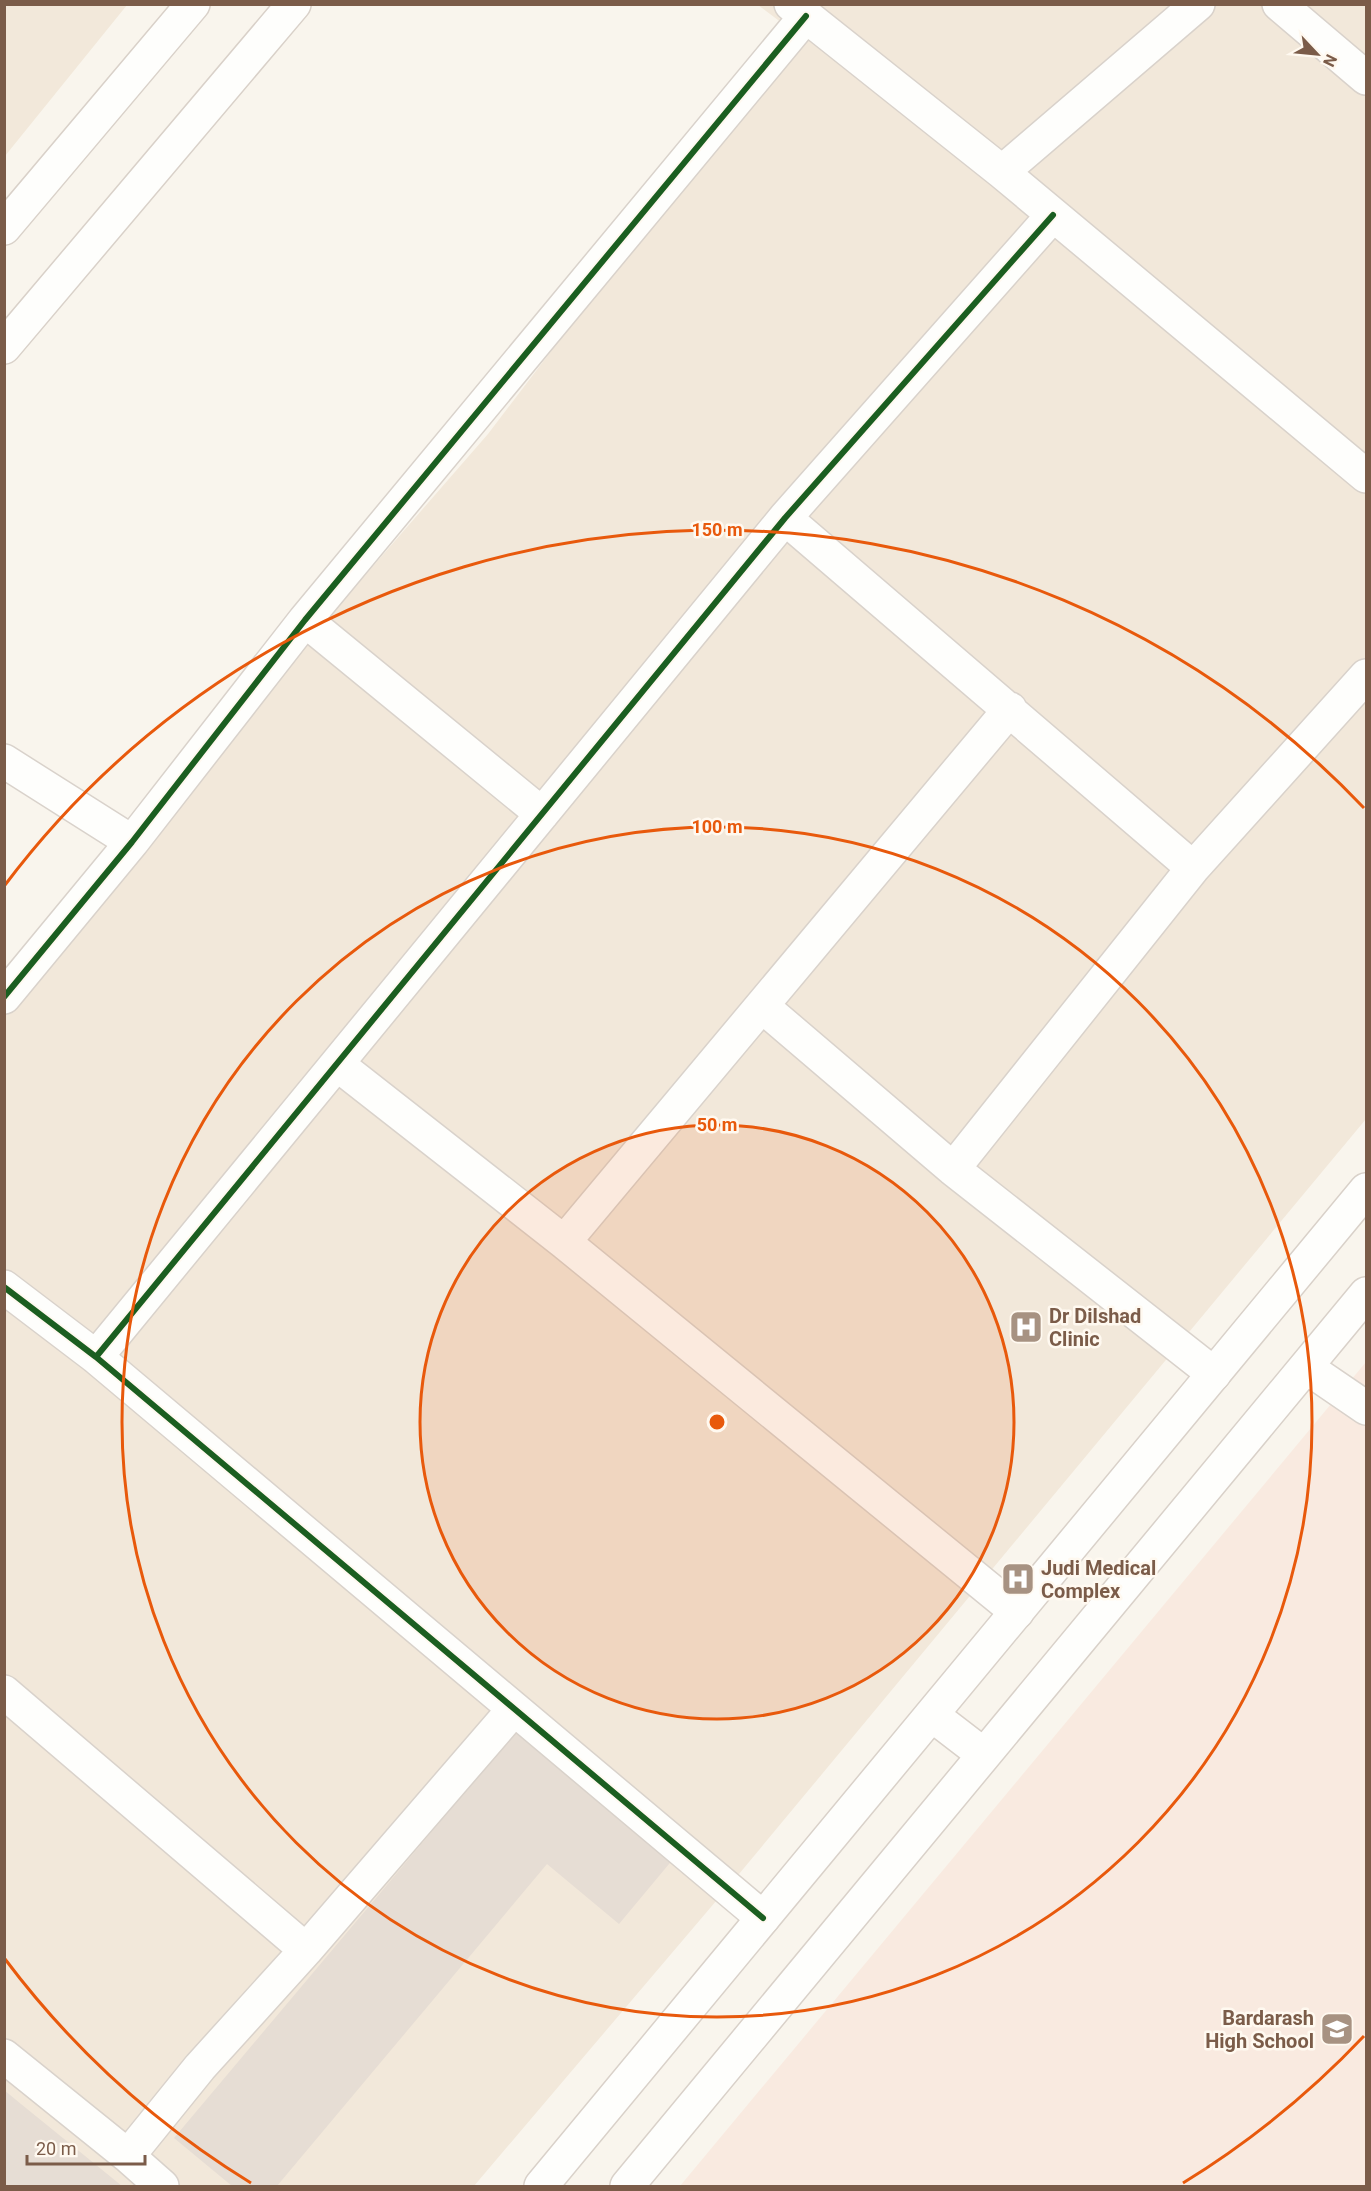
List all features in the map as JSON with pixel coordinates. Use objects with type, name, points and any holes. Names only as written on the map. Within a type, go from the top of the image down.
[{"type":"street","points":[[4,228],[194,4]]},
{"type":"street","points":[[4,346],[294,4]]},
{"type":"street","points":[[1002,172],[1198,4]]},
{"type":"street","points":[[1279,4],[1366,78]]},
{"type":"street","points":[[4,997],[132,842],[305,620],[798,10],[1002,172],[1366,476]]},
{"type":"street","points":[[96,1357],[785,518],[1053,215]]},
{"type":"street","points":[[785,518],[1193,868]]},
{"type":"street","points":[[305,620],[542,813]]},
{"type":"street","points":[[952,1169],[1193,868],[1366,676]]},
{"type":"street","points":[[564,1242],[1010,709]]},
{"type":"street","points":[[4,761],[132,842]]},
{"type":"street","points":[[762,1006],[952,1169],[1214,1374]]},
{"type":"street","points":[[337,1064],[564,1242],[1017,1612]]},
{"type":"street","points":[[541,2187],[1366,1190]]},
{"type":"street","points":[[4,1287],[96,1357],[763,1918]]},
{"type":"street","points":[[627,2187],[1366,1294]]},
{"type":"street","points":[[1306,1367],[1366,1408]]},
{"type":"street","points":[[6,1697],[306,1950]]},
{"type":"street","points":[[128,2156],[200,2067],[306,1950],[514,1709]]},
{"type":"street","points":[[932,1715],[984,1755]]},
{"type":"street","points":[[4,2056],[128,2156],[162,2187]]},
{"type":"shaded area","points":[[4,5],[127,5],[5,156]]},
{"type":"shaded area","points":[[758,5],[1366,5],[1366,1119],[739,1874],[474,2186],[5,2186],[5,989],[488,434],[794,32]]},
{"type":"shaded area","points":[[1366,1362],[1366,2186],[680,2186]]},
{"type":"building","points":[[519,1728],[674,1858],[619,1924],[547,1864],[277,2186],[232,2186],[174,2138]]},
{"type":"building","points":[[4,2090],[21,2104],[122,2186],[4,2186]]},
{"type":"cycle path","points":[[4,997],[132,842],[305,620],[806,16]]},
{"type":"cycle path","points":[[96,1357],[785,518],[1053,215]]},
{"type":"cycle path","points":[[4,1287],[96,1357],[763,1918]]},
{"type":"place","name":"Dr Dilshad Clinic","points":[[1026,1327]]},
{"type":"place","name":"Judi Medical Complex","points":[[1018,1579]]},
{"type":"place","name":"Bardarash High School","points":[[1337,2029]]}]
